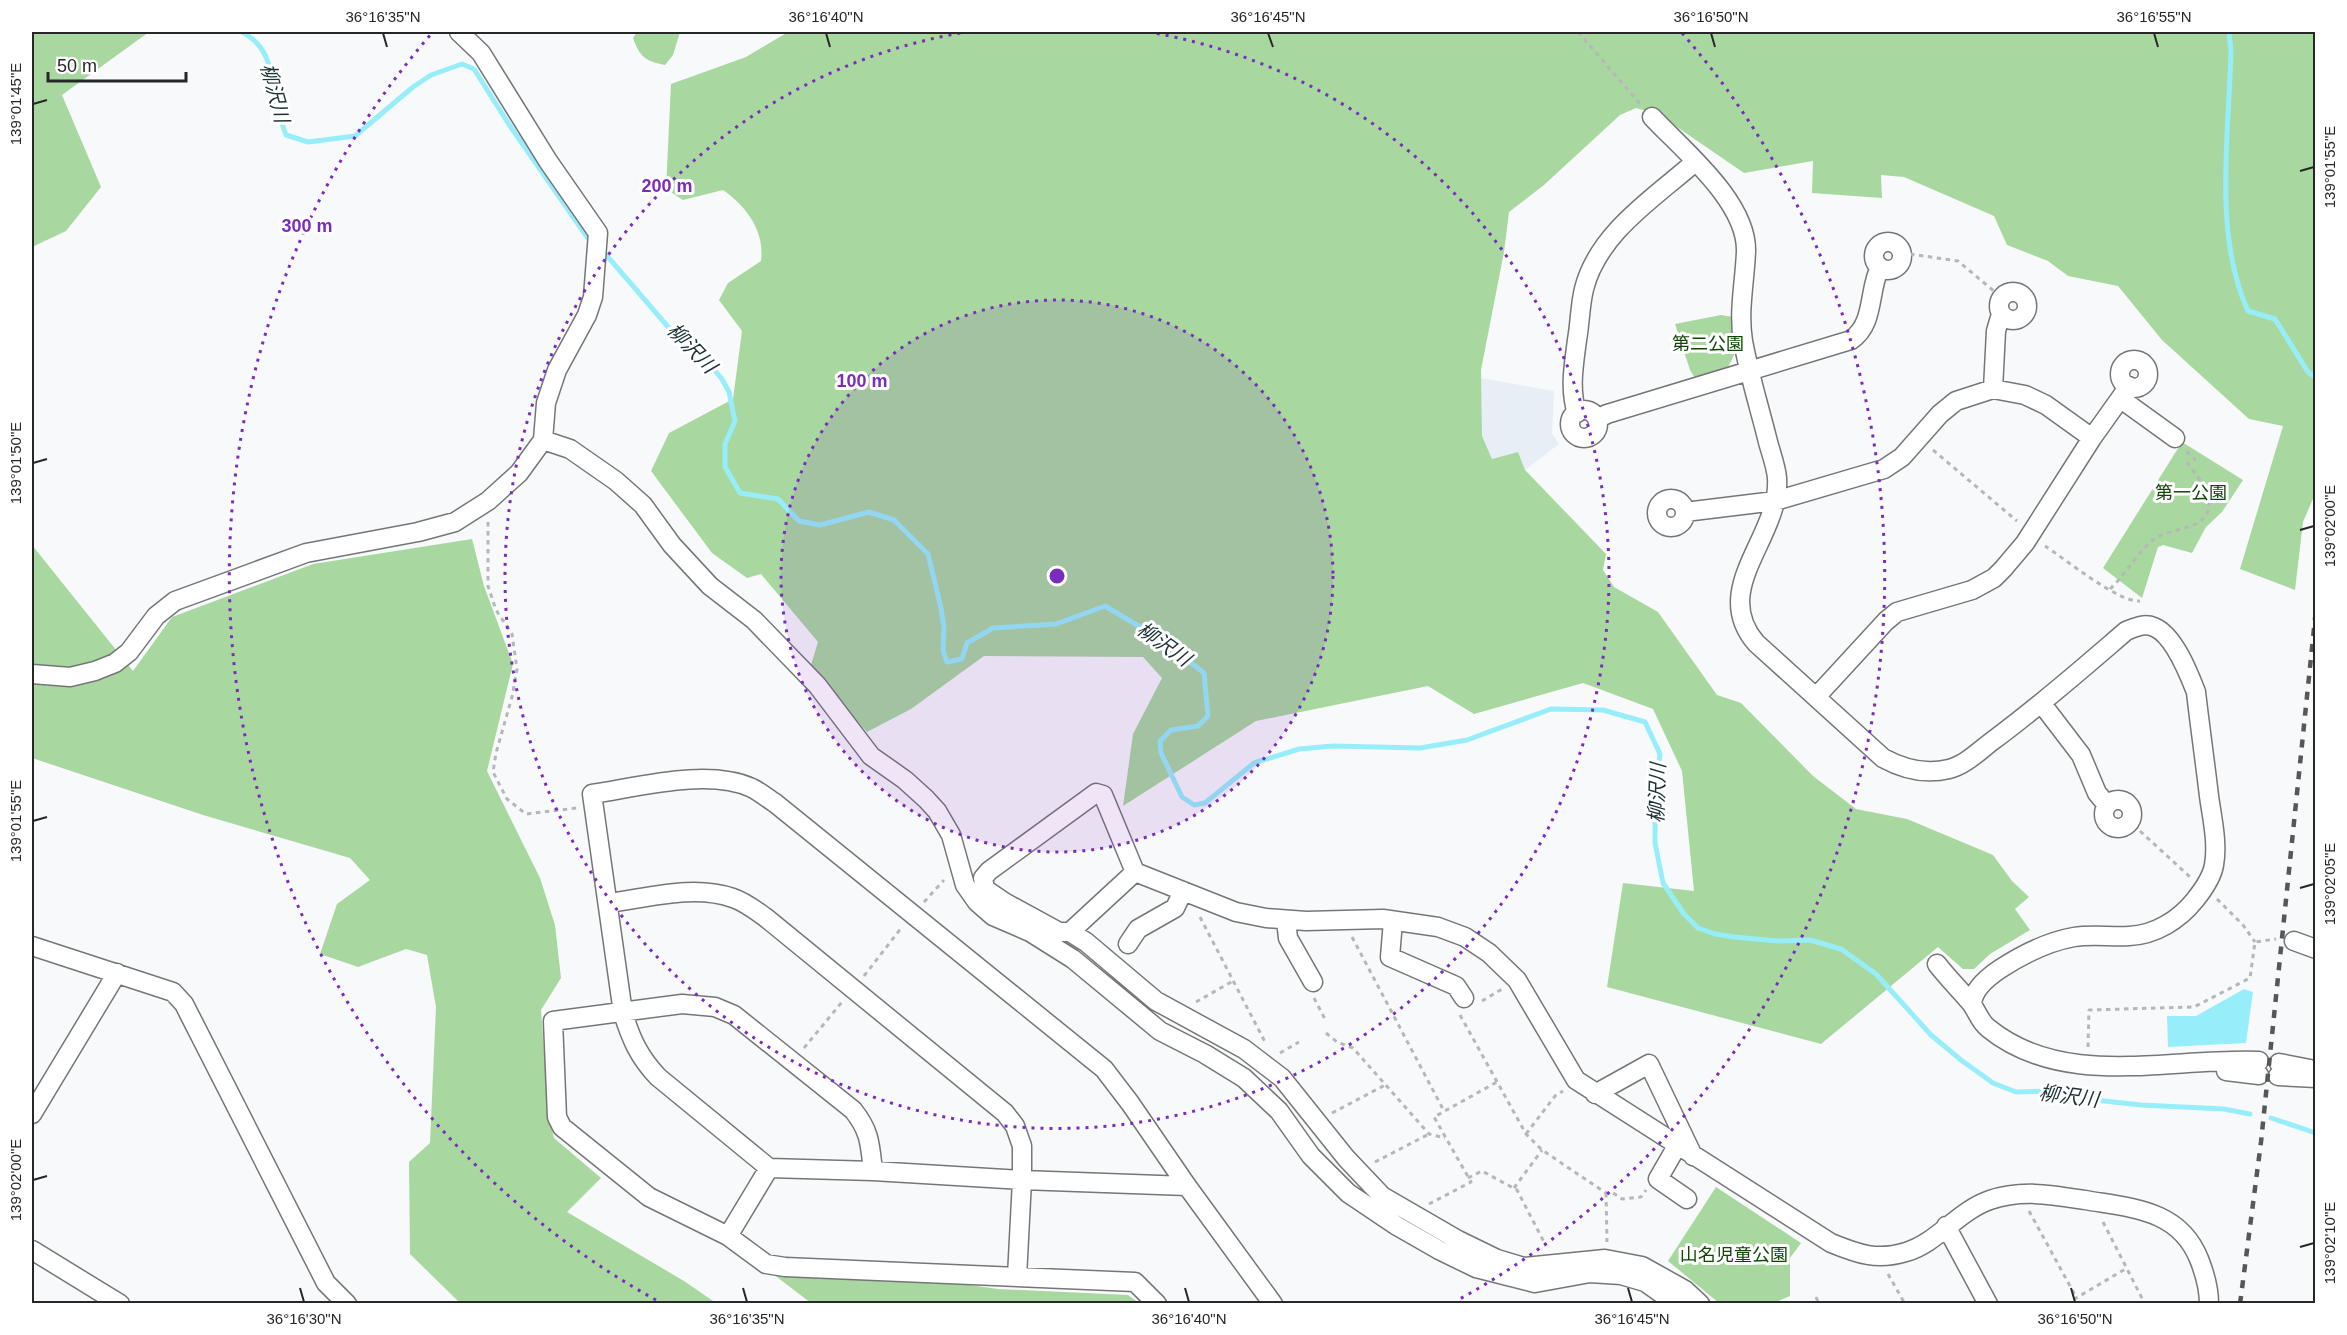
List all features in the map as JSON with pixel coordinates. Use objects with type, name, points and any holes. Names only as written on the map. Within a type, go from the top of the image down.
[{"type":"street","points":[[32,674],[70,677],[115,663],[129,652],[156,616],[175,601],[306,553],[418,532],[455,522],[488,501],[519,472],[543,440],[546,403],[557,370],[588,315],[593,297],[598,236],[481,53],[459,32]]},
{"type":"street","points":[[1652,117],[1729,200],[1739,216],[1744,232],[1746,249],[1742,328],[1749,370],[1777,477],[1775,501],[1740,589],[1741,621],[1747,633],[1756,643],[1883,758],[1901,768],[1929,772],[1951,769],[1971,757],[2042,704],[2126,631],[2141,625],[2155,627],[2164,634],[2189,674],[2196,692],[2214,829],[2214,866],[2204,889],[2189,907],[2163,927],[2131,936],[2074,937],[2038,947],[2019,956],[1991,975],[1975,993],[1972,1004]]},
{"type":"street","points":[[1695,162],[1612,235],[1596,258],[1584,288],[1574,364],[1572,398],[1577,413],[1591,412],[1597,419],[1607,414],[1851,340],[1860,334],[1869,313],[1873,282],[1880,267]]},
{"type":"street","points":[[1993,389],[1996,331],[2001,314]]},
{"type":"street","points":[[1685,512],[1775,501],[1884,469],[1902,457],[1940,414],[1956,401],[1993,389],[2025,395],[2046,405],[2092,438]]},
{"type":"street","points":[[1816,697],[1897,612],[1972,590],[1994,578],[2025,543],[2092,438],[2125,393],[2175,438]]},
{"type":"street","points":[[543,440],[570,449],[616,481],[644,505],[672,545],[710,586],[754,620],[817,685],[871,756],[927,799],[951,835],[965,885],[977,902],[993,916],[1030,932],[1074,959],[1160,1031],[1205,1054],[1244,1078],[1279,1111],[1311,1156],[1348,1193],[1397,1226],[1476,1268],[1535,1283],[1590,1273],[1621,1275],[1700,1304]]},
{"type":"street","points":[[2042,704],[2081,755],[2097,793],[2107,805]]},
{"type":"street","points":[[1187,1186],[769,1168],[658,1077],[643,1061],[630,1034],[623,1013],[592,794],[698,778],[729,781],[752,788],[775,803],[1104,1069],[1273,1304]]},
{"type":"street","points":[[1676,1297],[1641,1266],[1605,1258],[1524,1267],[1497,1259],[1429,1224],[1382,1196],[1346,1158],[1282,1078],[1244,1048],[1156,1001],[1086,942],[1070,932],[1059,932],[1004,902],[986,889],[983,878],[989,871],[1096,792],[1103,795],[1135,872],[1236,912],[1286,920],[1393,921],[1438,927],[1465,937],[1489,953],[1517,980],[1576,1080],[1831,1243],[1880,1258],[1908,1252],[1929,1240],[1970,1209],[1990,1200],[2014,1194],[2039,1193],[2142,1209],[2165,1218],[2182,1233],[2195,1250],[2205,1274],[2209,1304]]},
{"type":"street","points":[[1070,932],[1135,872]]},
{"type":"street","points":[[608,903],[697,891],[717,893],[735,899],[765,917],[1005,1113],[1015,1126],[1022,1146],[1017,1277]]},
{"type":"street","points":[[1128,944],[1138,928],[1175,908],[1183,891]]},
{"type":"street","points":[[1286,920],[1288,938],[1313,982]]},
{"type":"street","points":[[1393,921],[1390,957],[1456,986],[1469,1004]]},
{"type":"street","points":[[2294,941],[2316,949]]},
{"type":"street","points":[[32,946],[173,992],[184,1004],[326,1283],[347,1304]]},
{"type":"street","points":[[1937,964],[1972,1004],[1977,1017],[1997,1035],[2031,1054],[2050,1060],[2088,1066],[2188,1064],[2229,1060],[2259,1068]]},
{"type":"street","points":[[32,1114],[117,973]]},
{"type":"street","points":[[873,1171],[870,1138],[860,1118],[853,1110],[734,1015],[715,1007],[682,1004],[553,1021],[556,1117],[562,1127],[649,1197],[728,1236],[766,1264],[785,1267],[1135,1282],[1157,1304]]},
{"type":"street","points":[[1595,1094],[1649,1064],[1693,1156]]},
{"type":"street","points":[[2316,1070],[2279,1069],[2316,1078]]},
{"type":"street","points":[[1677,1146],[1658,1179],[1687,1199]]},
{"type":"street","points":[[728,1236],[769,1168]]},
{"type":"street","points":[[1946,1226],[1988,1304]]},
{"type":"street","points":[[32,1250],[120,1304]]},
{"type":"path","points":[[1578,32],[1652,117]]},
{"type":"path","points":[[1910,254],[1958,261],[1995,292]]},
{"type":"path","points":[[1920,439],[2013,517]]},
{"type":"path","points":[[2110,589],[2156,538],[2191,526],[2204,517],[2208,509],[2209,495],[2204,483],[2188,464],[2194,459]]},
{"type":"path","points":[[488,501],[488,586],[496,610],[512,634],[517,669],[512,697],[496,753],[494,772],[507,799],[526,814],[594,805]]},
{"type":"path","points":[[2042,544],[2132,602],[2140,601]]},
{"type":"path","points":[[2140,831],[2194,880]]},
{"type":"path","points":[[792,1063],[913,914],[959,863]]},
{"type":"path","points":[[2088,1054],[2089,1010],[2194,1007],[2250,978],[2255,942],[2243,925],[2216,898]]},
{"type":"path","points":[[1195,908],[1266,1043],[1264,1051]]},
{"type":"path","points":[[1348,930],[1443,1112]]},
{"type":"path","points":[[2255,942],[2282,938],[2294,941]]},
{"type":"path","points":[[1194,1009],[1196,1000],[1233,981]]},
{"type":"path","points":[[1313,982],[1313,996],[1326,1022]]},
{"type":"path","points":[[1507,987],[1469,1004],[1459,1014],[1526,1134],[1542,1150],[1606,1193],[1613,1193],[1622,1199],[1641,1197],[1658,1179]]},
{"type":"path","points":[[1326,1033],[1336,1042],[1353,1048],[1429,1134],[1446,1139]]},
{"type":"path","points":[[1272,1057],[1299,1042]]},
{"type":"path","points":[[1422,1208],[1471,1182],[1434,1117],[1497,1082]]},
{"type":"path","points":[[1325,1117],[1387,1084]]},
{"type":"path","points":[[1526,1134],[1555,1096]]},
{"type":"path","points":[[1374,1162],[1429,1134]]},
{"type":"path","points":[[1514,1188],[1542,1150]]},
{"type":"path","points":[[1468,1178],[1482,1171],[1517,1190],[1550,1255]]},
{"type":"path","points":[[1606,1193],[1608,1249]]},
{"type":"path","points":[[2025,1204],[2076,1297]]},
{"type":"path","points":[[2102,1222],[2145,1304]]},
{"type":"path","points":[[1885,1267],[1905,1304]]},
{"type":"path","points":[[2066,1304],[2127,1268]]},
{"type":"path","points":[[1816,1297],[1819,1304]]},
{"type":"shaded area","points":[[1481,378],[1554,391],[1552,433],[1559,444],[1525,470],[1492,459],[1482,436]]},
{"type":"green space","points":[[32,32],[149,32],[62,95],[101,187],[66,231],[32,247]]},
{"type":"green space","points":[[637,32],[680,32],[673,55],[665,65],[648,60],[641,54],[633,38]]},
{"type":"green space","points":[[788,32],[2315,32],[2316,492],[2303,522],[2295,590],[2240,569],[2283,426],[2249,419],[2162,340],[2118,286],[2068,276],[2048,261],[2007,245],[1994,216],[1904,177],[1881,175],[1882,198],[1812,193],[1813,161],[1744,173],[1658,114],[1636,108],[1620,115],[1544,185],[1509,212],[1504,252],[1481,370],[1482,436],[1492,459],[1518,452],[1525,470],[1606,554],[1603,570],[1614,587],[1658,612],[1717,695],[1741,703],[1813,776],[1856,809],[1907,819],[1993,855],[2012,881],[2029,897],[2015,909],[2030,930],[1990,954],[1974,969],[1963,969],[1938,947],[1821,1044],[1607,987],[1623,883],[1694,891],[1682,771],[1653,709],[1583,683],[1474,714],[1428,686],[1256,721],[1123,806],[1133,734],[1162,678],[1143,657],[984,656],[911,709],[867,732],[810,668],[818,642],[761,574],[747,578],[712,553],[651,471],[669,433],[733,399],[742,331],[719,300],[728,283],[761,261],[757,230],[746,212],[731,196],[723,190],[683,200],[666,189],[671,84],[746,57]]},
{"type":"green space","name":"第二公園","points":[[1721,315],[1733,317],[1735,353],[1727,369],[1695,378],[1690,370],[1675,324]]},
{"type":"green space","name":"第一公園","points":[[2182,442],[2243,480],[2222,512],[2206,527],[2192,553],[2163,545],[2158,547],[2142,598],[2103,568]]},
{"type":"green space","points":[[472,539],[484,586],[513,664],[487,771],[540,878],[555,925],[561,978],[541,1010],[549,1117],[554,1138],[601,1178],[567,1212],[684,1281],[716,1303],[460,1303],[410,1254],[409,1162],[430,1143],[436,1007],[427,955],[406,949],[358,967],[320,954],[337,904],[370,880],[350,858],[203,815],[32,758],[32,545],[133,671],[172,617],[313,564]]},
{"type":"green space","name":"山名児童公園","points":[[1716,1187],[1801,1243],[1790,1258],[1790,1296],[1774,1303],[1719,1303],[1668,1261]]},
{"type":"green space","points":[[769,1271],[789,1273],[789,1277],[809,1278],[810,1274],[940,1281],[998,1289],[1128,1295],[1139,1303],[811,1303]]},
{"type":"water","points":[[2244,989],[2253,992],[2246,1043],[2168,1047],[2167,1016],[2196,1016]]},
{"type":"waterway","name":"柳沢川","points":[[242,32],[252,39],[265,55],[286,135],[308,142],[355,136],[413,87],[431,75],[462,64],[474,69],[508,123],[587,237],[593,242]]},
{"type":"waterway","points":[[2229,32],[2231,52],[2226,150],[2227,217],[2230,250],[2237,281],[2248,311],[2275,319],[2308,372],[2316,378]]},
{"type":"waterway","name":"柳沢川","points":[[602,250],[669,328],[700,353],[722,379],[729,392],[735,421],[725,444],[725,467],[740,493],[778,499],[799,521],[820,525],[869,512],[894,520],[928,554],[941,608],[944,628],[943,650],[947,662],[962,659],[967,643],[993,628],[1056,624],[1105,606],[1162,640],[1204,673],[1208,716],[1198,726],[1171,730],[1160,741],[1161,753],[1182,797],[1194,805],[1205,803],[1254,763],[1299,749],[1333,746],[1420,748],[1467,740],[1551,709],[1603,710],[1645,722],[1660,754],[1655,803],[1655,843],[1663,883],[1684,914],[1698,928],[1734,937],[1778,941],[1810,940],[1841,949],[1876,974],[1931,1035],[1961,1060],[1993,1083],[2016,1092],[2055,1091],[2086,1099],[2141,1105],[2224,1109],[2250,1114]]},
{"type":"waterway","name":"柳沢川","points":[[2271,1118],[2316,1133]]},
{"type":"railway","points":[[2240,1304],[2261,1142],[2316,609]]}]
